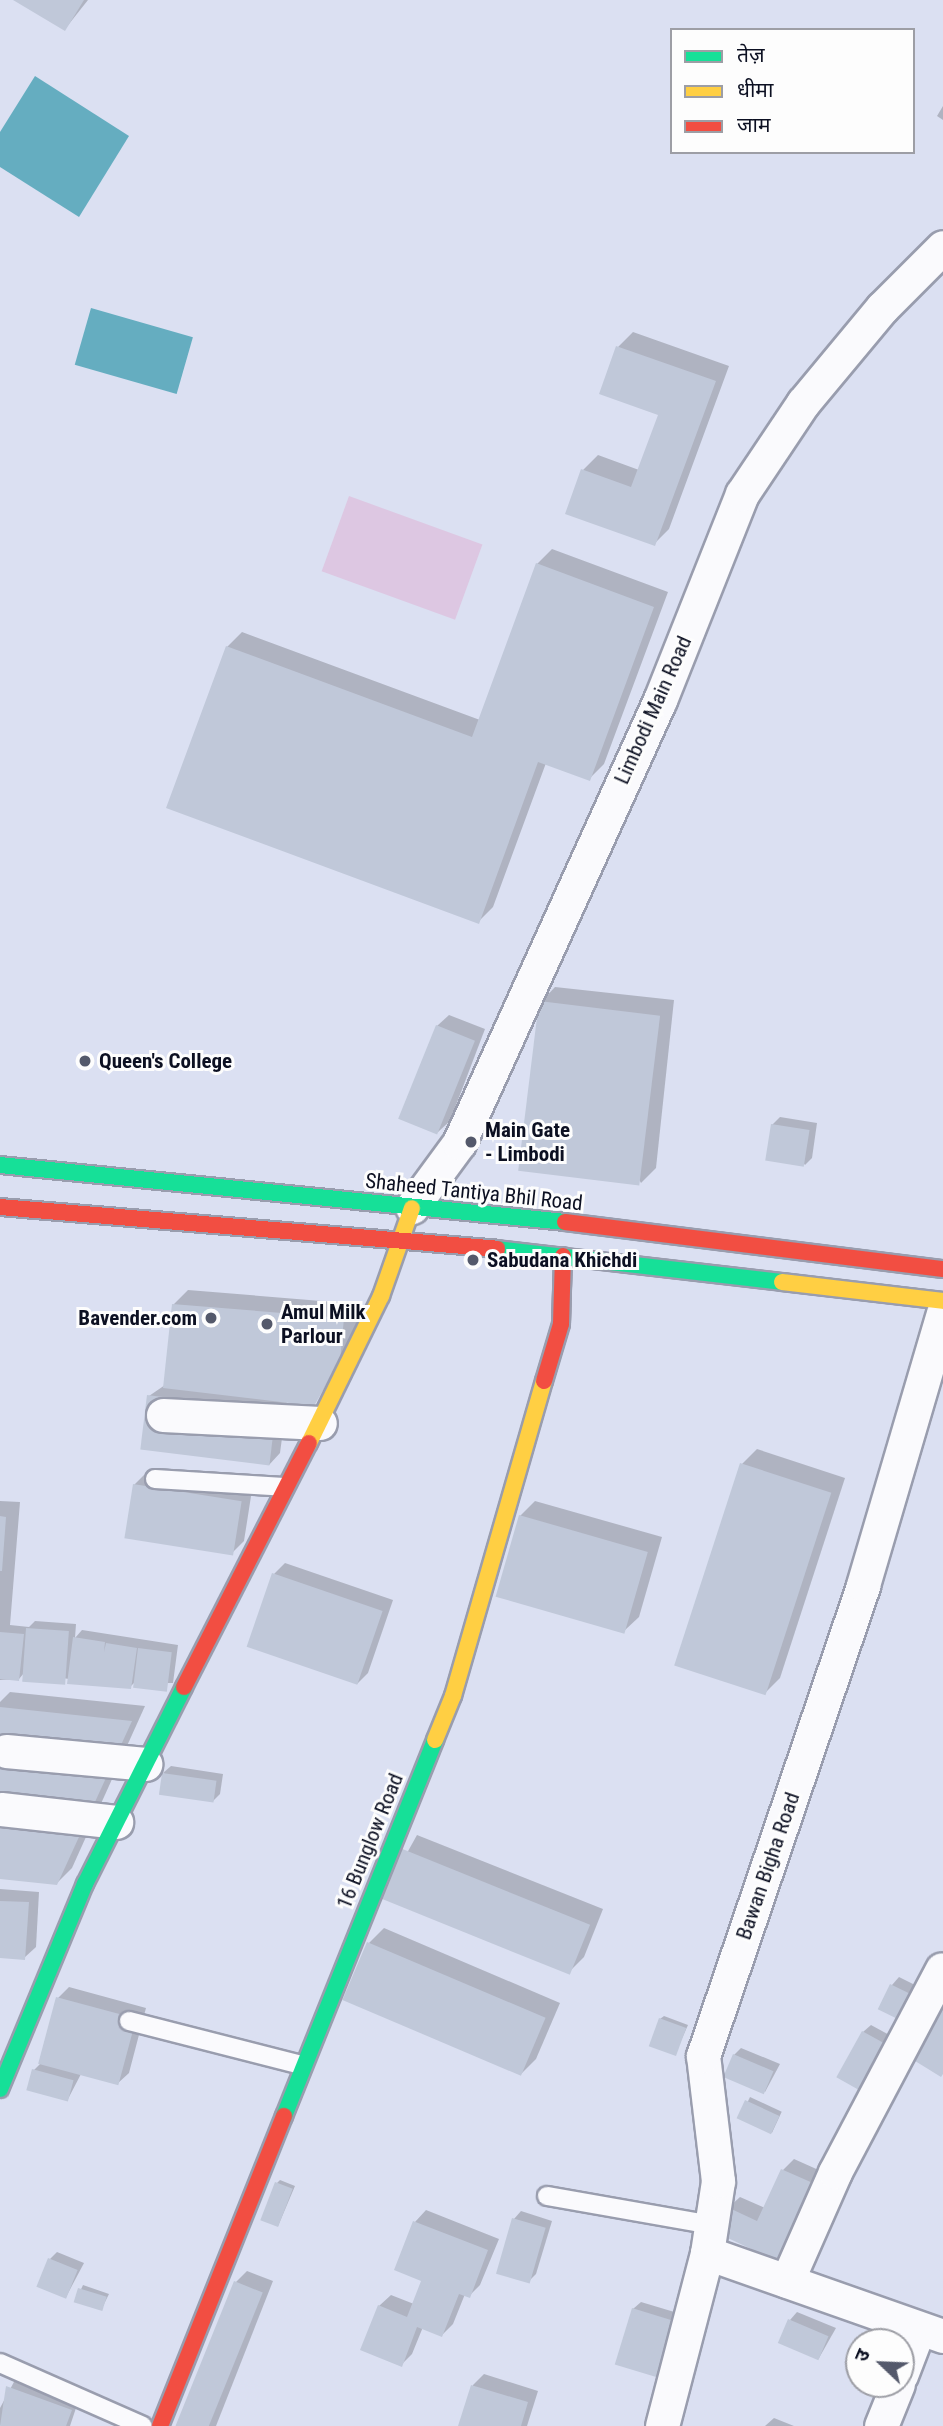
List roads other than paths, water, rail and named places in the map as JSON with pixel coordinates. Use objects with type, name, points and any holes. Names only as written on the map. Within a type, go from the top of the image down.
[{"type":"street","name":"Limbodi Main Road","points":[[408,1222],[459,1143],[660,700],[742,494],[803,403],[882,308],[943,247]]},
{"type":"street","name":"Shaheed Tantiya Bhil Road","points":[[0,1165],[408,1222],[563,1256],[943,1301]]},
{"type":"street","name":"Shaheed Tantiya Bhil Road","points":[[0,1207],[408,1222],[943,1269]]},
{"type":"street","points":[[0,2089],[85,1884],[382,1296],[408,1222]]},
{"type":"street","name":"16 Bunglow Road","points":[[160,2426],[302,2065],[453,1696],[561,1324],[563,1256]]},
{"type":"street","name":"Bawan Bigha Road","points":[[662,2426],[710,2239],[718,2181],[703,2056],[863,1585],[943,1314]]},
{"type":"street","points":[[163,1415],[320,1423]]},
{"type":"street","points":[[6,1751],[145,1764]]},
{"type":"street","points":[[1,1809],[116,1822]]},
{"type":"street","points":[[787,2281],[835,2172],[942,1969]]},
{"type":"street","points":[[710,2239],[787,2281],[931,2332],[915,2355]]},
{"type":"street","points":[[881,2426],[892,2398]]},
{"type":"lane","points":[[155,1479],[284,1487]]},
{"type":"lane","points":[[129,2021],[302,2065]]},
{"type":"lane","points":[[547,2196],[710,2239]]},
{"type":"lane","points":[[0,2363],[143,2426]]},
{"type":"water","points":[[35,76],[129,136],[79,217],[0,167],[0,132]]},
{"type":"water","points":[[91,308],[193,337],[177,394],[75,365]]},
{"type":"place","name":"Queen's College","points":[[85,1061]]},
{"type":"place","name":"Main Gate - Limbodi","points":[[471,1142]]},
{"type":"place","name":"Sabudana Khichdi","points":[[473,1260]]},
{"type":"place","name":"Bavender.com","points":[[211,1318]]},
{"type":"place","name":"Amul Milk Parlour","points":[[267,1324]]}]
